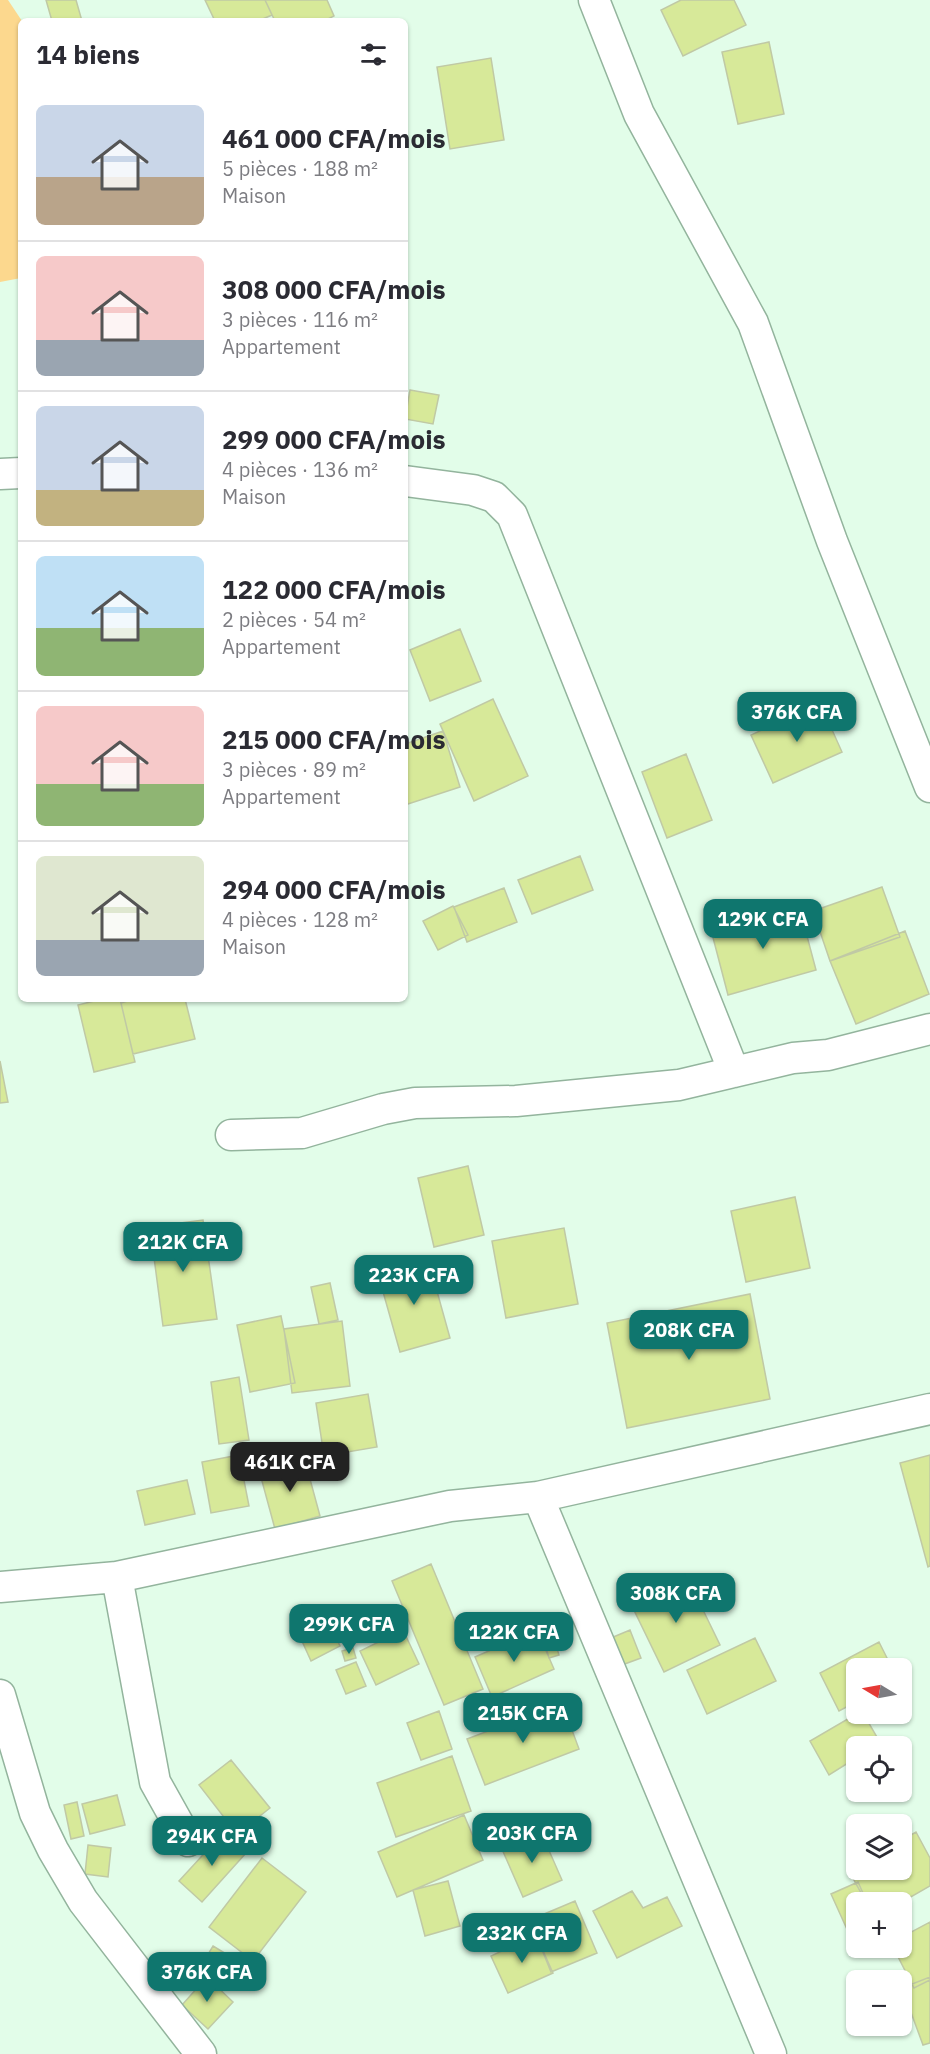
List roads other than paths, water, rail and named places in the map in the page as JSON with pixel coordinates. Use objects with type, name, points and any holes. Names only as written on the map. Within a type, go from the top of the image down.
[{"type":"street","points":[[594,0],[639,114],[753,323],[832,540],[930,787]]},
{"type":"street","points":[[0,474],[18,473]]},
{"type":"street","points":[[408,481],[473,490],[494,496],[513,515],[734,1072]]},
{"type":"street","points":[[231,1135],[302,1133],[383,1109],[415,1103],[516,1101],[679,1085],[793,1058],[828,1055],[930,1029]]},
{"type":"street","points":[[0,1587],[117,1577],[450,1506],[538,1497],[930,1409]]},
{"type":"street","points":[[538,1497],[771,2054]]},
{"type":"street","points":[[117,1577],[155,1782],[188,1841]]},
{"type":"street","points":[[0,1695],[35,1813],[53,1850],[83,1901],[201,2054]]}]
